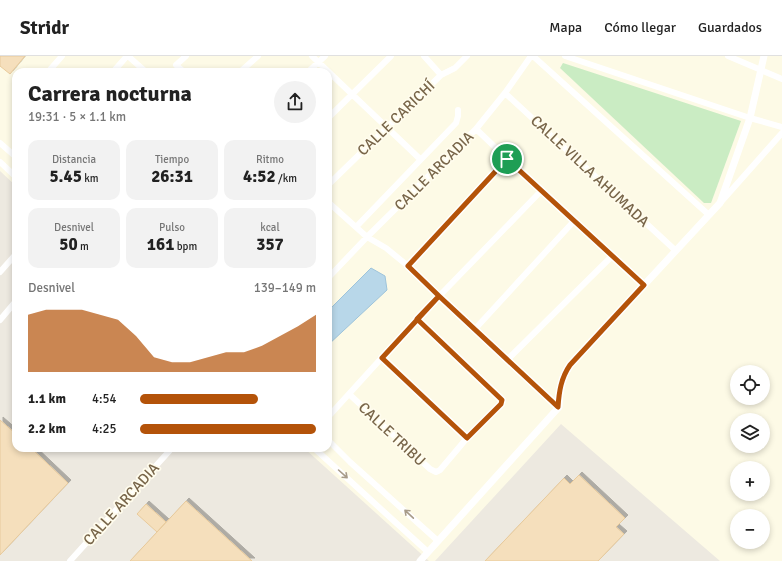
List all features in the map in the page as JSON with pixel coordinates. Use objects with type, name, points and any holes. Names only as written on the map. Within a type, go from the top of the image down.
[{"type":"street","points":[[52,68],[62,56]]},
{"type":"street","points":[[117,68],[128,56],[142,68]]},
{"type":"street","points":[[179,68],[176,65],[186,56]]},
{"type":"street","points":[[244,68],[258,56]]},
{"type":"street","points":[[312,56],[325,68]]},
{"type":"street","points":[[312,68],[325,56]]},
{"type":"street","points":[[332,114],[391,56]]},
{"type":"street","points":[[424,56],[441,75]]},
{"type":"street","name":"CALLE CARICHÍ","points":[[332,181],[441,75],[454,68],[467,56]]},
{"type":"street","points":[[532,56],[709,215]]},
{"type":"street","name":"CALLE ARCADIA","points":[[332,274],[367,236],[476,129],[532,56]]},
{"type":"street","points":[[565,56],[750,118],[782,127]]},
{"type":"street","points":[[728,56],[782,79]]},
{"type":"street","points":[[720,203],[750,118],[764,56]]},
{"type":"street","points":[[332,75],[420,159]]},
{"type":"street","name":"CALLE VILLA AHUMADA","points":[[505,93],[675,250]]},
{"type":"street","points":[[356,227],[456,123],[458,110]]},
{"type":"street","points":[[476,129],[541,191],[644,285]]},
{"type":"street","points":[[420,561],[558,407],[562,381],[570,365],[720,203],[782,133]]},
{"type":"street","points":[[0,143],[12,154]]},
{"type":"street","points":[[408,266],[507,159]]},
{"type":"street","points":[[0,162],[12,173]]},
{"type":"street","points":[[332,413],[417,319],[541,191]]},
{"type":"street","points":[[332,206],[367,236],[386,248],[408,266],[558,407]]},
{"type":"street","points":[[475,329],[574,221]]},
{"type":"street","points":[[507,360],[612,256]]},
{"type":"street","points":[[0,272],[12,258]]},
{"type":"street","points":[[0,320],[12,306]]},
{"type":"street","points":[[382,358],[467,438],[501,404],[502,400],[417,319]]},
{"type":"street","name":"CALLE TRIBU","points":[[350,394],[430,469],[436,472],[440,470],[467,438]]},
{"type":"street","points":[[332,444],[438,541]]},
{"type":"street","name":"CALLE ARCADIA","points":[[70,561],[168,452]]},
{"type":"street","points":[[318,452],[428,552]]},
{"type":"shaded area","points":[[0,171],[12,182],[12,452],[308,452],[429,561],[0,561]]},
{"type":"shaded area","points":[[561,424],[720,561],[435,561]]},
{"type":"green space","points":[[563,63],[741,121],[711,203],[704,203],[560,68]]},
{"type":"water","points":[[371,268],[385,276],[387,290],[332,341],[332,307]]},
{"type":"building","points":[[0,56],[25,56],[15,68],[12,68],[10,74],[0,66]]},
{"type":"building","points":[[0,420],[12,430],[12,452],[35,452],[68,483],[0,555]]},
{"type":"building","points":[[579,475],[625,518],[616,527],[624,534],[598,561],[485,561],[564,478],[570,484]]},
{"type":"building","points":[[186,501],[252,561],[130,561]]},
{"type":"building","points":[[146,504],[166,522],[157,532],[137,514]]},
{"type":"route","points":[[507,159],[408,266],[439,296],[417,319],[502,400],[501,404],[467,438],[382,358],[417,319],[439,296],[558,407],[562,381],[570,365],[644,285],[507,159]]}]
